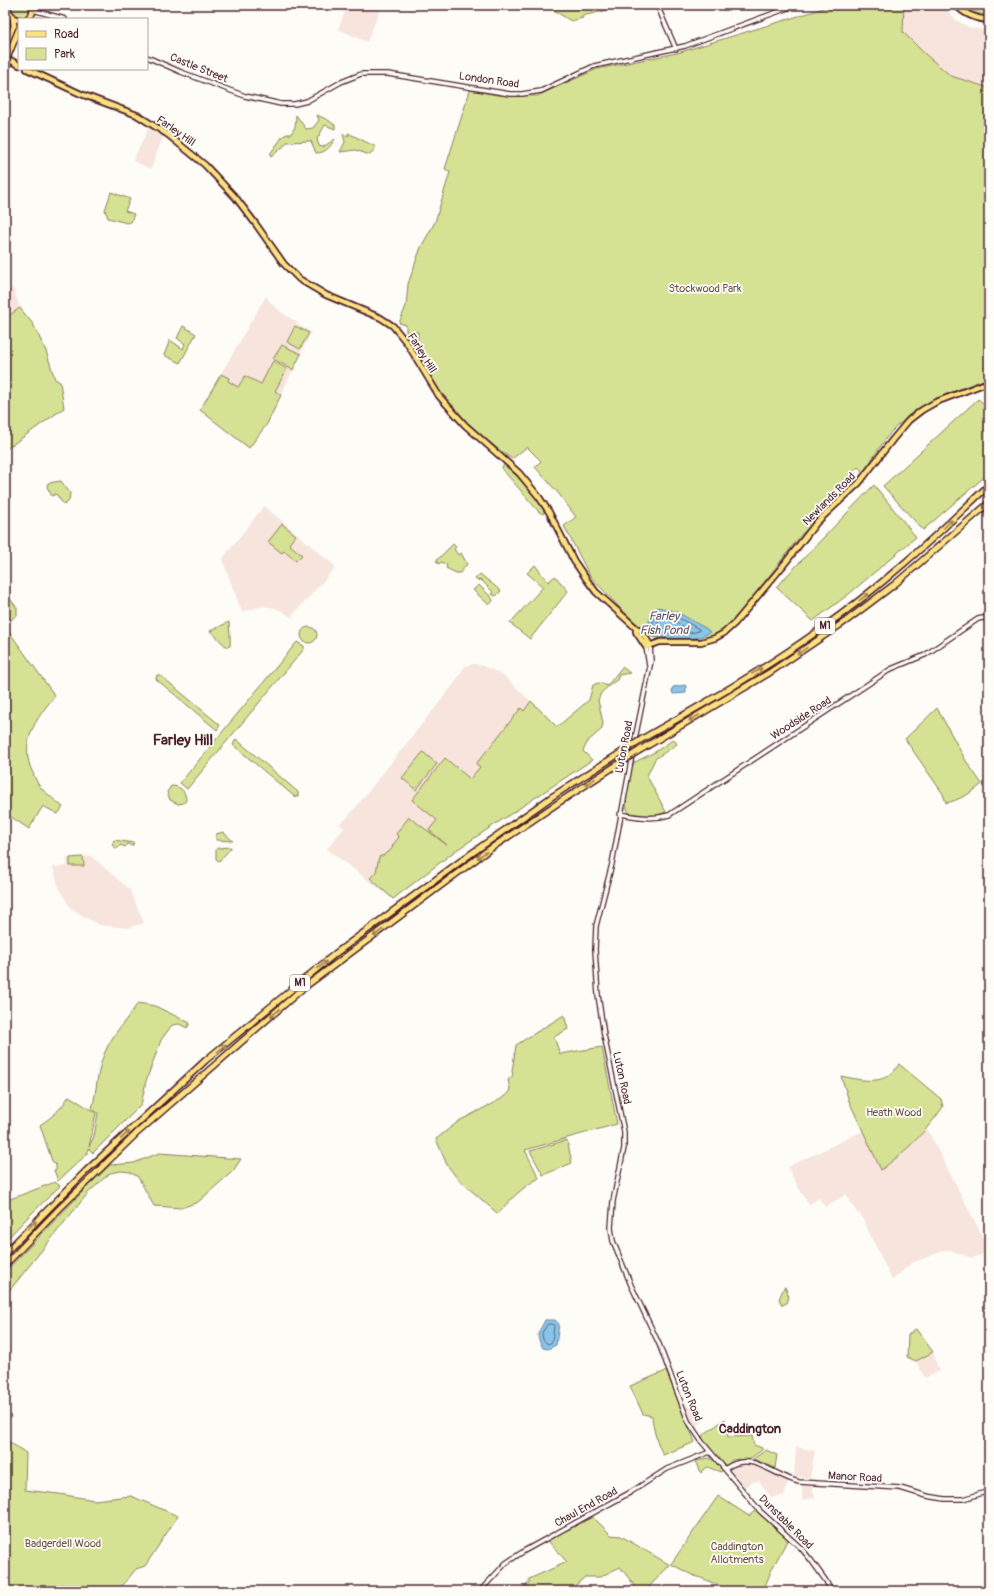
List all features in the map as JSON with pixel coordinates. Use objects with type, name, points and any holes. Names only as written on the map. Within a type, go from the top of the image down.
[{"type":"highway","points":[[5,5],[13,18],[14,26],[5,48]]},
{"type":"highway","points":[[28,18],[30,17],[33,7]]},
{"type":"highway","points":[[13,18],[18,20]]},
{"type":"highway","points":[[7,60],[18,32]]},
{"type":"highway","name":"M1","points":[[5,1253],[86,1171],[206,1060],[336,953],[474,851],[553,796],[625,750],[767,665],[819,631],[902,565],[989,485]]},
{"type":"highway","name":"M1","points":[[5,1265],[64,1204],[137,1133],[302,989],[487,852],[558,803],[622,761],[769,673],[846,621],[895,584],[989,499]]},
{"type":"highway","points":[[942,542],[989,503]]},
{"type":"main road","points":[[956,5],[968,15],[989,20]]},
{"type":"main road","points":[[5,70],[7,60],[18,65]]},
{"type":"main road","name":"Farley Hill","points":[[29,70],[81,94],[137,115],[167,134],[205,165],[247,212],[284,264],[299,279],[326,295],[381,318],[393,326],[407,343],[439,396],[465,425],[519,473],[539,497],[549,512],[574,561],[587,580],[596,592],[636,628],[641,630],[646,636],[648,646]]},
{"type":"main road","name":"Newlands Road","points":[[648,646],[660,642],[701,642],[724,634],[770,581],[817,522],[847,496],[859,483],[909,420],[936,402],[989,382]]},
{"type":"main road","name":"Farley Hill","points":[[636,628],[636,632],[648,646]]},
{"type":"main road","points":[[646,636],[660,642]]},
{"type":"street","points":[[657,5],[676,49]]},
{"type":"street","name":"London Road","points":[[244,96],[281,104],[296,104],[314,98],[354,76],[375,74],[426,80],[510,94],[541,91],[586,69],[600,64],[676,49],[796,5]]},
{"type":"street","points":[[33,7],[62,18]]},
{"type":"street","name":"Castle Street","points":[[148,57],[181,72],[244,96]]},
{"type":"street","name":"Woodside Road","points":[[620,814],[646,818],[658,818],[669,815],[892,669],[925,655],[978,620],[989,618]]},
{"type":"street","name":"Luton Road","points":[[648,646],[649,667],[620,814],[612,864],[596,926],[595,950],[598,995],[604,1035],[624,1132],[624,1148],[613,1201],[612,1228],[616,1247],[631,1285],[659,1344],[684,1410],[694,1431],[725,1469]]},
{"type":"street","name":"Chaul End Road","points":[[480,1591],[506,1563],[524,1551],[626,1495],[667,1470],[710,1452]]},
{"type":"street","name":"Manor Road","points":[[725,1469],[736,1462],[750,1461],[785,1478],[799,1482],[900,1488],[939,1499],[964,1499],[989,1491]]},
{"type":"street","name":"Dunstable Road","points":[[725,1469],[760,1510],[801,1548],[819,1570],[831,1591]]},
{"type":"shaded area","points":[[330,5],[335,5],[346,10],[349,5],[382,5],[367,42],[338,29],[345,12]]},
{"type":"shaded area","points":[[904,5],[942,5],[956,20],[968,27],[989,31],[989,88],[951,76],[925,54],[903,32]]},
{"type":"shaded area","points":[[150,125],[164,134],[151,169],[133,161]]},
{"type":"shaded area","points":[[8,288],[9,291],[13,288],[20,308],[5,318],[5,290]]},
{"type":"shaded area","points":[[266,296],[282,313],[297,322],[296,324],[311,332],[267,424],[249,448],[200,410]]},
{"type":"shaded area","points":[[264,506],[336,567],[291,617],[275,608],[263,606],[242,612],[224,564],[223,558]]},
{"type":"shaded area","points":[[474,664],[483,666],[503,675],[592,760],[455,851],[393,899],[327,849],[344,828],[339,824],[347,818],[454,684],[465,666]]},
{"type":"shaded area","points":[[91,856],[130,890],[144,923],[127,928],[99,925],[70,907],[59,888],[53,867],[67,866],[67,858]]},
{"type":"shaded area","points":[[927,1129],[989,1249],[989,1252],[972,1258],[950,1250],[943,1251],[912,1263],[892,1280],[860,1213],[858,1214],[846,1194],[825,1207],[819,1198],[809,1204],[788,1167],[863,1131],[881,1169],[913,1143]]},
{"type":"shaded area","points":[[933,1352],[939,1372],[925,1378],[916,1361]]},
{"type":"shaded area","points":[[698,1402],[702,1412],[699,1414],[703,1422],[696,1426],[693,1424],[685,1407]]},
{"type":"shaded area","points":[[796,1447],[815,1451],[810,1478],[794,1477]]},
{"type":"shaded area","points":[[747,1463],[788,1481],[784,1496],[776,1496],[772,1498],[759,1481],[751,1482],[744,1488],[730,1471],[733,1466]]},
{"type":"shaded area","points":[[802,1485],[812,1486],[815,1498],[802,1500]]},
{"type":"green space","points":[[10,5],[30,5],[30,9],[26,16],[18,16],[14,13]]},
{"type":"green space","points":[[545,5],[630,5],[582,16],[583,18],[571,21]]},
{"type":"green space","name":"Stockwood Park","points":[[830,5],[904,5],[903,32],[925,54],[951,76],[989,88],[989,378],[938,398],[915,412],[894,429],[863,472],[858,467],[838,487],[844,494],[801,535],[746,606],[719,635],[689,642],[651,637],[619,607],[590,576],[564,526],[576,517],[559,494],[535,467],[541,461],[527,447],[512,459],[476,433],[440,395],[417,351],[418,332],[406,332],[406,325],[399,323],[406,306],[408,284],[421,247],[435,222],[450,172],[445,169],[470,90],[497,95],[537,96],[597,69],[677,53],[815,11]]},
{"type":"green space","points":[[964,5],[989,5],[989,15],[975,13]]},
{"type":"green space","points":[[296,115],[306,129],[313,128],[319,120],[317,115],[335,125],[335,129],[325,125],[317,139],[319,146],[323,147],[335,139],[327,149],[316,153],[311,141],[287,142],[271,157],[270,154],[283,136],[291,134],[295,127]]},
{"type":"green space","points":[[348,133],[376,147],[370,155],[355,150],[340,152],[345,142],[343,134],[348,136]]},
{"type":"green space","points":[[111,192],[130,199],[125,211],[134,214],[131,222],[127,223],[108,218],[105,210]]},
{"type":"green space","points":[[20,308],[33,324],[46,351],[55,379],[60,382],[64,408],[5,450],[5,318]]},
{"type":"green space","points":[[183,326],[196,334],[180,363],[164,355],[170,340],[183,349],[185,344],[177,338]]},
{"type":"green space","points":[[295,326],[309,333],[300,349],[287,342]]},
{"type":"green space","points":[[282,345],[301,354],[293,370],[273,359]]},
{"type":"green space","points":[[273,361],[287,369],[275,391],[281,395],[267,424],[249,448],[200,410],[221,374],[229,378],[228,381],[238,387],[245,376],[261,384]]},
{"type":"green space","points":[[978,399],[989,408],[989,473],[923,530],[883,486]]},
{"type":"green space","points":[[505,463],[533,494],[545,510],[543,514],[539,512],[503,470],[502,467]]},
{"type":"green space","points":[[61,481],[70,493],[69,501],[64,505],[56,494],[52,496],[47,487],[48,483]]},
{"type":"green space","points":[[874,485],[916,537],[849,594],[813,621],[776,587]]},
{"type":"green space","points":[[282,524],[296,535],[289,544],[302,555],[296,561],[284,551],[282,553],[268,542]]},
{"type":"green space","points":[[453,544],[456,547],[454,549],[458,555],[461,553],[467,564],[460,573],[456,573],[446,568],[447,565],[441,562],[439,564],[436,561]]},
{"type":"green space","points":[[535,565],[548,582],[555,576],[568,591],[530,639],[510,623],[543,587],[527,573]]},
{"type":"green space","points":[[480,574],[501,591],[496,596],[491,594],[493,592],[480,579],[478,581],[475,579]]},
{"type":"green space","points":[[479,585],[492,598],[493,601],[489,605],[473,590]]},
{"type":"green space","points":[[5,592],[17,608],[17,615],[5,625]]},
{"type":"green space","points":[[229,622],[230,646],[227,647],[210,631]]},
{"type":"green space","points":[[5,626],[55,696],[41,713],[31,732],[27,752],[35,779],[40,787],[63,807],[58,814],[43,806],[29,829],[8,815],[5,816]]},
{"type":"green space","points":[[309,627],[315,629],[317,635],[315,641],[309,643],[303,641],[301,635],[303,629]]},
{"type":"green space","points":[[297,642],[304,646],[304,649],[187,789],[180,783]]},
{"type":"green space","points":[[622,667],[630,673],[619,675],[617,680],[601,693],[598,700],[603,723],[602,729],[588,741],[583,751],[592,760],[455,851],[393,899],[370,878],[376,872],[379,857],[387,852],[388,853],[393,847],[392,846],[399,837],[396,834],[409,817],[447,845],[429,830],[437,820],[412,800],[445,758],[470,779],[480,767],[476,764],[521,708],[524,711],[531,701],[557,727],[589,700],[593,685],[600,683],[607,686]]},
{"type":"green space","points":[[157,675],[160,675],[220,725],[217,730],[156,679]]},
{"type":"green space","points":[[937,708],[966,761],[982,784],[965,796],[946,803],[943,794],[905,739]]},
{"type":"green space","points":[[236,739],[298,792],[298,796],[295,797],[233,745]]},
{"type":"green space","points":[[674,739],[677,744],[655,759],[647,776],[666,812],[654,816],[629,813],[627,809],[626,796],[633,763],[655,752]]},
{"type":"green space","points":[[423,752],[437,764],[416,790],[402,778]]},
{"type":"green space","points":[[171,786],[180,788],[184,792],[186,800],[184,803],[178,804],[170,800],[167,792]]},
{"type":"green space","points":[[223,832],[233,841],[216,840],[216,834]]},
{"type":"green space","points":[[114,840],[134,843],[132,846],[128,844],[125,847],[121,845],[117,849],[112,845]]},
{"type":"green space","points":[[231,847],[219,861],[216,859],[216,849]]},
{"type":"green space","points":[[83,857],[84,866],[70,866],[70,858]]},
{"type":"green space","points":[[138,1003],[155,1006],[190,1023],[187,1028],[179,1024],[172,1025],[161,1040],[146,1081],[141,1105],[93,1153],[88,1148],[87,1154],[58,1181],[54,1170],[56,1170],[56,1165],[52,1161],[40,1125],[63,1105],[69,1096],[96,1113],[89,1147],[94,1136],[98,1113],[92,1109],[102,1059],[112,1039]]},
{"type":"green space","points":[[564,1015],[568,1029],[554,1037],[560,1054],[602,1047],[617,1124],[525,1150],[539,1178],[517,1194],[498,1214],[457,1178],[447,1165],[436,1139],[459,1121],[501,1099],[509,1092],[510,1088],[508,1080],[513,1075],[512,1071],[516,1045]]},
{"type":"green space","name":"Heath Wood","points":[[899,1064],[941,1099],[943,1107],[915,1141],[881,1170],[849,1101],[841,1076],[866,1080],[879,1079],[891,1074]]},
{"type":"green space","points":[[567,1140],[572,1163],[543,1175],[530,1151]]},
{"type":"green space","points":[[159,1153],[241,1159],[233,1171],[198,1202],[181,1208],[154,1206],[138,1177],[130,1172],[121,1171],[110,1173],[88,1193],[5,1296],[5,1272],[110,1165],[134,1163]]},
{"type":"green space","points":[[55,1182],[60,1186],[5,1241],[5,1201]]},
{"type":"green space","points":[[784,1287],[789,1297],[787,1303],[782,1305],[779,1299]]},
{"type":"green space","points":[[916,1329],[933,1352],[916,1361],[907,1357],[908,1335]]},
{"type":"green space","points":[[666,1371],[695,1442],[663,1455],[653,1426],[652,1416],[643,1414],[630,1386]]},
{"type":"green space","points":[[725,1419],[728,1437],[752,1436],[754,1445],[762,1448],[762,1450],[748,1460],[732,1460],[727,1466],[723,1464],[703,1440],[702,1436]]},
{"type":"green space","name":"Badgerdell Wood","points":[[5,1439],[26,1453],[25,1490],[94,1500],[131,1496],[178,1516],[145,1566],[136,1569],[118,1591],[5,1591]]},
{"type":"green space","points":[[766,1450],[777,1455],[775,1468],[753,1459]]},
{"type":"green space","points":[[709,1458],[715,1461],[723,1470],[721,1472],[707,1467],[701,1473],[696,1461]]},
{"type":"green space","name":"Caddington Allotments","points":[[718,1496],[749,1516],[757,1509],[789,1537],[772,1569],[763,1591],[731,1591],[692,1575],[671,1564]]},
{"type":"green space","points":[[593,1517],[611,1535],[621,1536],[670,1565],[645,1591],[636,1591],[635,1586],[620,1567],[600,1577],[585,1577],[569,1591],[519,1591],[529,1583],[529,1579],[567,1562],[547,1540]]},
{"type":"water","name":"Farley Fish Pond","points":[[658,607],[677,612],[710,632],[697,638],[690,639],[675,639],[653,636],[648,628],[648,625],[651,616]]},
{"type":"water","points":[[685,685],[686,693],[673,694],[673,687]]},
{"type":"water","points":[[545,1320],[555,1320],[559,1324],[556,1345],[548,1349],[543,1348],[538,1336],[538,1333]]},
{"type":"district","name":"Farley Hill","points":[[183,740]]},
{"type":"district","name":"Caddington","points":[[750,1429]]}]
